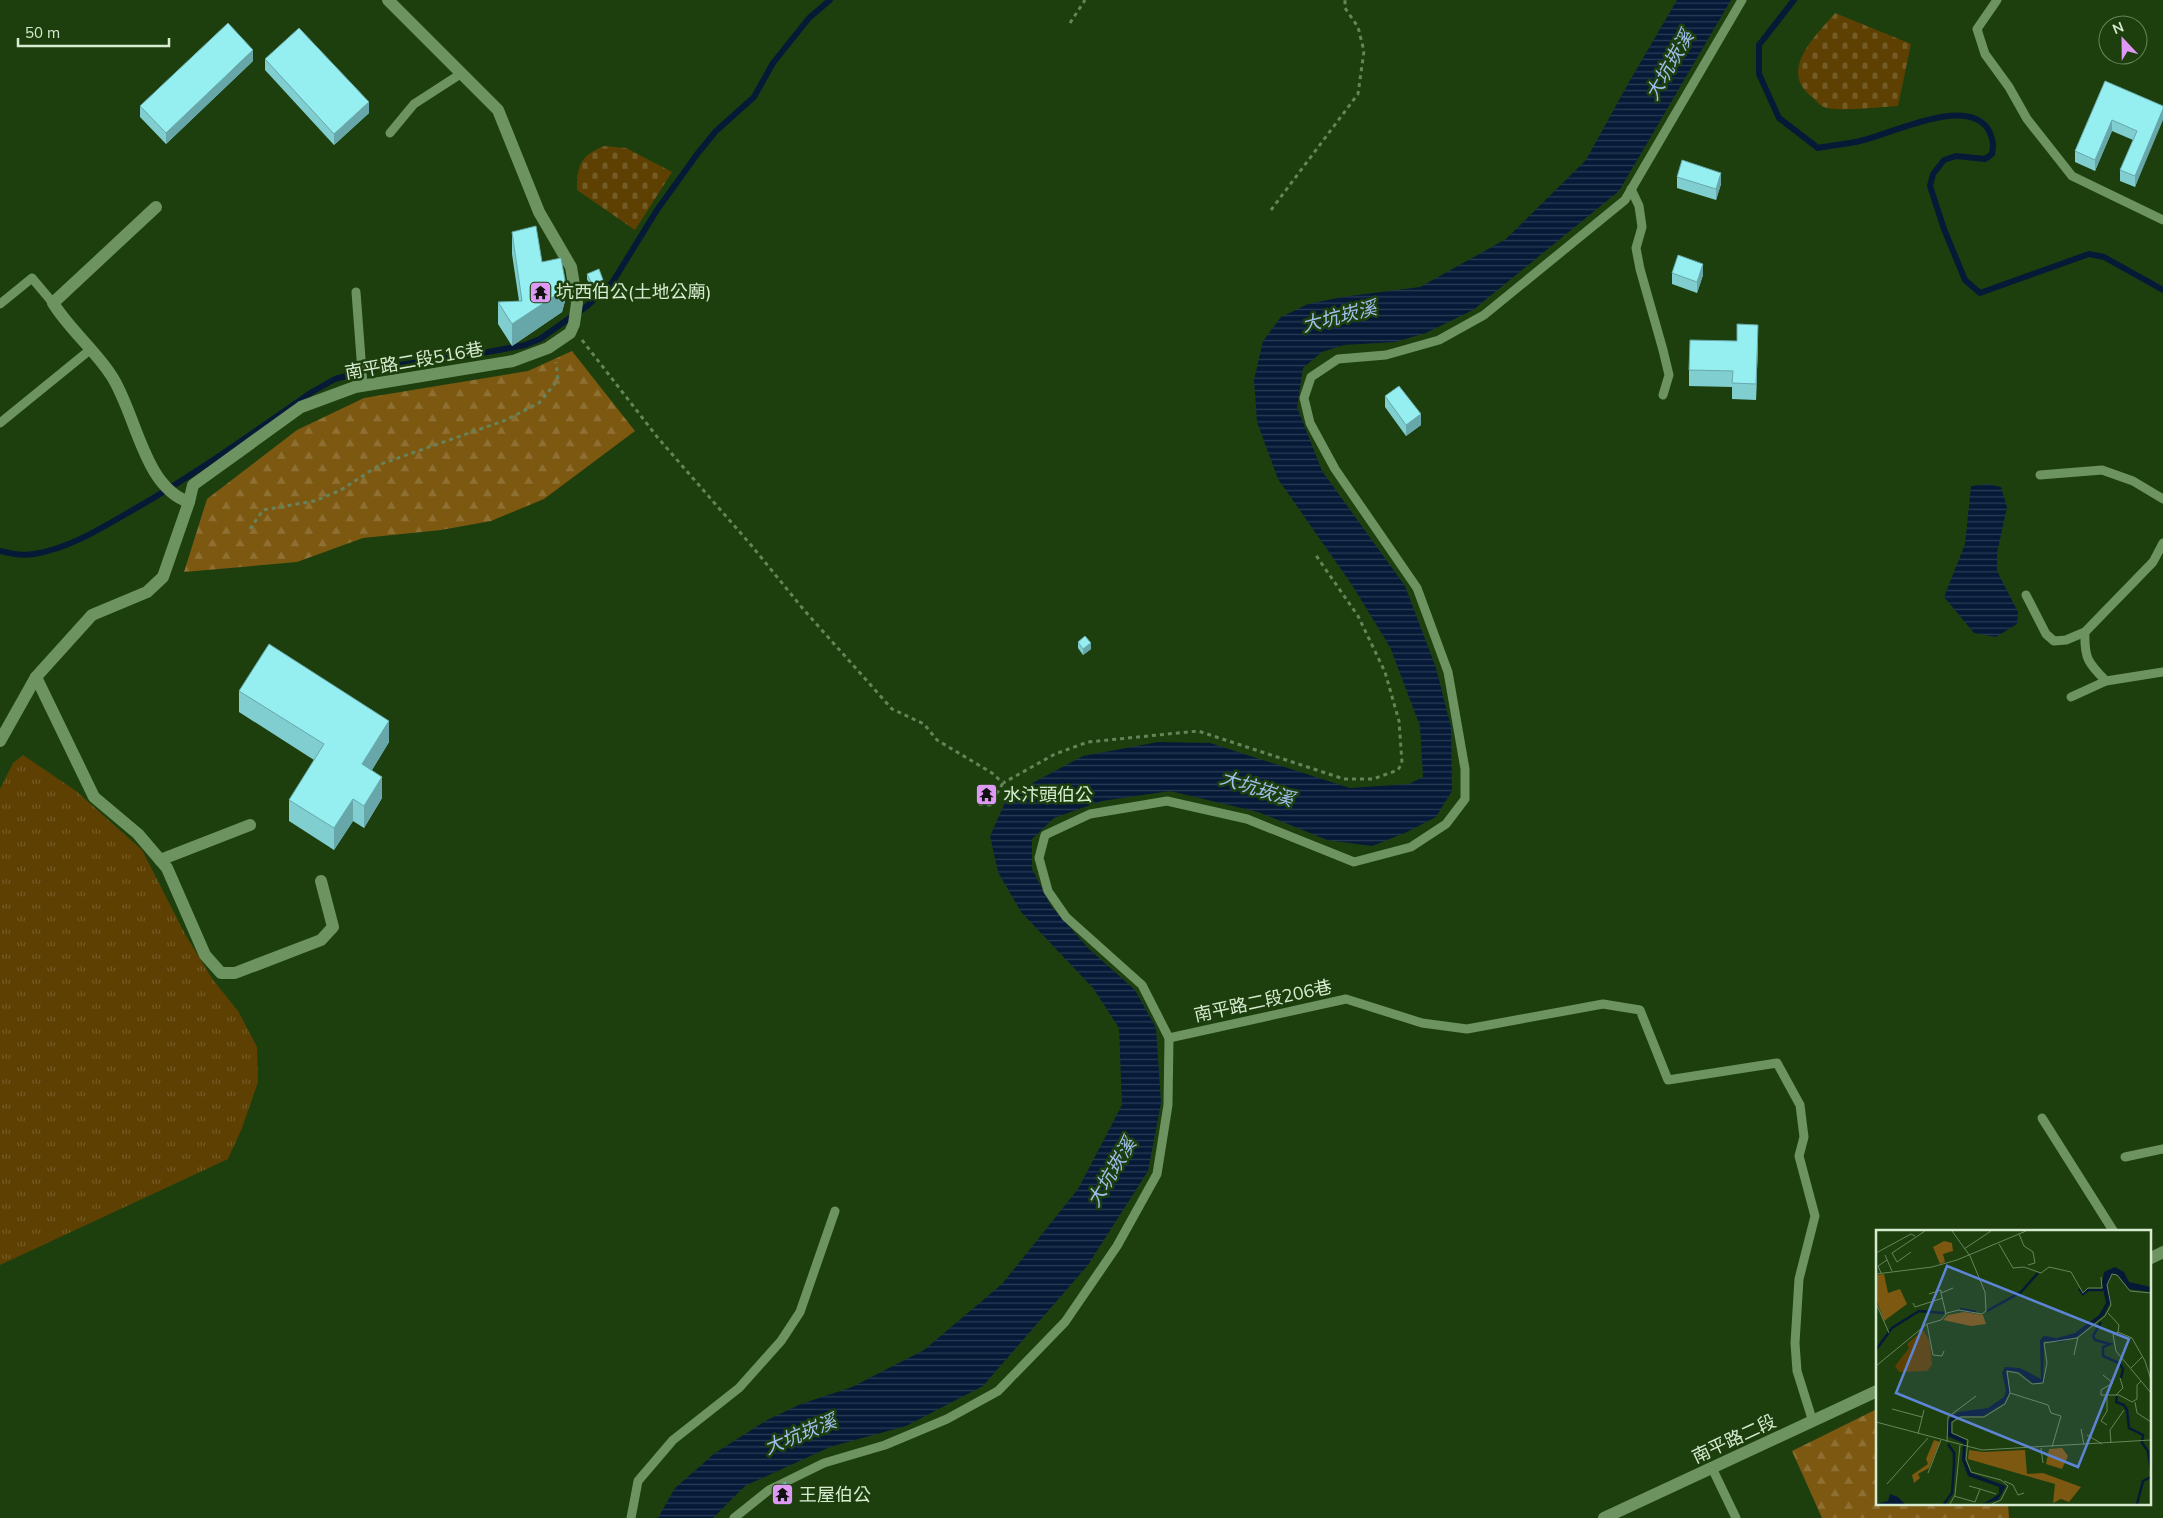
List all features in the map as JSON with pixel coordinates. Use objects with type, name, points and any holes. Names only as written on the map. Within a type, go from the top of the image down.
[{"type":"street","points":[[388,0],[498,110],[539,212],[571,267],[577,303],[572,328]]},
{"type":"street","points":[[156,207],[53,303],[63,318],[112,376],[157,477],[183,500]]},
{"type":"street","name":"南平路二段516巷","points":[[0,741],[36,677],[92,615],[147,592],[163,577],[183,500],[193,485],[301,407],[363,384],[513,361],[553,344],[572,328]]},
{"type":"street","points":[[36,677],[94,797],[138,834],[166,868],[205,955],[221,973],[235,972],[321,940],[333,927],[321,880]]},
{"type":"street","points":[[160,860],[250,825]]},
{"type":"street","points":[[2150,1258],[2163,1252]]},
{"type":"street","name":"南平路二段","points":[[1604,1518],[1876,1391]]},
{"type":"lane","points":[[734,1518],[769,1490],[824,1463],[894,1441],[947,1419],[998,1391],[1064,1322],[1117,1246],[1157,1174],[1168,1105],[1169,1038],[1142,985],[1066,917],[1048,891],[1039,858],[1045,835],[1090,814],[1167,801],[1247,819],[1354,862],[1411,846],[1446,824],[1465,799],[1465,768],[1448,672],[1417,588],[1335,469],[1310,423],[1304,398],[1311,376],[1338,359],[1386,355],[1439,340],[1484,315],[1625,200],[1742,0]]},
{"type":"lane","points":[[1997,0],[1977,29],[1985,54],[2009,87],[2027,119],[2072,176],[2163,220]]},
{"type":"lane","points":[[390,133],[414,104],[462,73]]},
{"type":"lane","points":[[1631,189],[1639,206],[1642,226],[1636,248],[1640,269],[1664,350],[1668,375],[1663,395]]},
{"type":"lane","points":[[0,304],[32,278],[53,303]]},
{"type":"lane","points":[[356,292],[363,384]]},
{"type":"lane","points":[[0,423],[91,350]]},
{"type":"lane","points":[[2040,475],[2102,470],[2133,481],[2163,499]]},
{"type":"lane","points":[[2026,595],[2046,634],[2054,641],[2066,640],[2085,632],[2153,562],[2163,543]]},
{"type":"lane","points":[[2085,632],[2085,652],[2094,669],[2106,681]]},
{"type":"lane","points":[[2071,696],[2106,681],[2163,672]]},
{"type":"lane","name":"南平路二段206巷","points":[[1169,1038],[1346,999],[1422,1023],[1467,1028],[1603,1004],[1640,1010],[1668,1080],[1777,1063],[1800,1105],[1804,1137],[1799,1156],[1815,1216],[1799,1279],[1795,1342],[1797,1371],[1813,1422]]},
{"type":"lane","points":[[2042,1118],[2113,1230]]},
{"type":"lane","points":[[2125,1157],[2163,1149]]},
{"type":"lane","points":[[631,1518],[638,1481],[673,1440],[739,1388],[781,1341],[800,1312],[834,1211]]},
{"type":"lane","points":[[1712,1468],[1736,1518]]},
{"type":"path","points":[[1070,23],[1085,0]]},
{"type":"path","points":[[1271,210],[1358,94],[1364,51],[1358,28],[1345,8],[1345,0]]},
{"type":"path","points":[[572,328],[658,438],[751,545],[804,610],[892,709],[924,724],[937,740],[992,773],[1003,783]]},
{"type":"path","points":[[250,530],[263,510],[314,501],[341,490],[381,464],[506,420],[539,403],[558,380],[553,344]]},
{"type":"path","points":[[980,804],[990,805],[1003,783],[1020,772],[1055,754],[1088,742],[1198,731],[1344,779],[1373,779],[1398,770],[1402,762],[1399,722],[1385,672],[1358,616],[1315,554]]},
{"type":"path","points":[[990,795],[994,798]]},
{"type":"green space","points":[[1835,13],[1911,44],[1898,106],[1860,109],[1824,107],[1802,87],[1798,76],[1803,54],[1818,32]]},
{"type":"green space","points":[[604,146],[626,148],[672,172],[635,230],[577,190],[579,168],[582,162],[590,154]]},
{"type":"green space","points":[[572,351],[635,431],[544,499],[491,521],[441,530],[363,538],[297,562],[184,572],[207,499],[297,430],[364,398],[528,371]]},
{"type":"green space","points":[[23,755],[76,791],[142,850],[185,934],[213,980],[238,1011],[257,1047],[258,1082],[242,1128],[228,1159],[0,1265],[0,789],[13,763]]},
{"type":"green space","points":[[1876,1409],[1876,1506],[2008,1506],[2009,1518],[1822,1518],[1792,1451]]},
{"type":"water","name":"大坑崁溪","points":[[1677,0],[1731,0],[1619,191],[1473,310],[1426,333],[1395,342],[1344,345],[1322,352],[1303,368],[1297,407],[1322,471],[1405,586],[1436,668],[1451,727],[1452,791],[1436,817],[1405,833],[1372,846],[1327,840],[1258,812],[1170,791],[1102,801],[1054,818],[1032,839],[1032,869],[1051,906],[1089,949],[1135,990],[1156,1028],[1161,1103],[1148,1171],[1088,1265],[983,1386],[906,1426],[830,1447],[745,1486],[713,1518],[658,1518],[675,1488],[715,1453],[767,1420],[801,1404],[852,1387],[924,1350],[1002,1284],[1078,1189],[1122,1105],[1119,1028],[1093,988],[1021,912],[998,872],[990,836],[1008,796],[1083,756],[1158,742],[1210,743],[1350,788],[1409,784],[1423,777],[1420,726],[1390,647],[1352,585],[1278,479],[1257,422],[1254,380],[1263,341],[1281,317],[1308,304],[1342,297],[1420,287],[1506,239],[1586,160]]},
{"type":"water","points":[[1988,484],[2001,487],[2007,507],[1997,553],[1997,571],[2018,612],[2017,624],[1996,637],[1974,633],[1944,597],[1965,544],[1971,486]]},
{"type":"building","points":[[228,23],[253,50],[166,133],[140,106]]},
{"type":"building","points":[[299,28],[369,102],[334,134],[265,59]]},
{"type":"building","points":[[2105,81],[2163,106],[2135,176],[2120,170],[2137,131],[2112,120],[2095,160],[2075,151]]},
{"type":"building","points":[[1682,160],[1721,173],[1716,189],[1677,177]]},
{"type":"building","points":[[536,226],[542,262],[561,258],[565,280],[562,291],[512,324],[498,302],[522,301],[512,232]]},
{"type":"building","points":[[1678,255],[1703,264],[1697,282],[1672,273]]},
{"type":"building","points":[[599,269],[603,280],[592,284],[587,274]]},
{"type":"building","points":[[1737,324],[1758,325],[1756,384],[1732,383],[1733,371],[1689,370],[1690,340],[1737,341]]},
{"type":"building","points":[[1399,386],[1421,414],[1406,425],[1385,396]]},
{"type":"building","points":[[1085,636],[1091,643],[1083,649],[1078,642]]},
{"type":"building","points":[[269,644],[389,721],[362,764],[382,777],[364,806],[353,799],[334,828],[289,800],[324,744],[239,691]]},
{"type":"building","points":[[786,1482],[790,1494],[781,1497],[776,1486]]},
{"type":"waterway","points":[[0,551],[26,555],[46,552],[92,533],[220,456],[312,392],[335,379],[372,369],[525,345],[540,339],[587,306],[612,283],[657,210],[698,153],[716,131],[754,97],[773,63],[809,18],[830,0]]},
{"type":"waterway","points":[[1794,0],[1759,45],[1759,74],[1779,118],[1818,148],[1853,143],[1910,125],[1947,116],[1963,116],[1978,120],[1988,129],[1993,141],[1992,154],[1985,159],[1956,156],[1944,160],[1933,174],[1930,186],[1944,229],[1965,280],[1980,293],[2089,254],[2104,257],[2163,290]]},
{"type":"place","name":"坑西伯公(土地公廟)","points":[[540,292]]},
{"type":"place","name":"水汴頭伯公","points":[[987,795]]},
{"type":"place","name":"王屋伯公","points":[[783,1495]]}]
